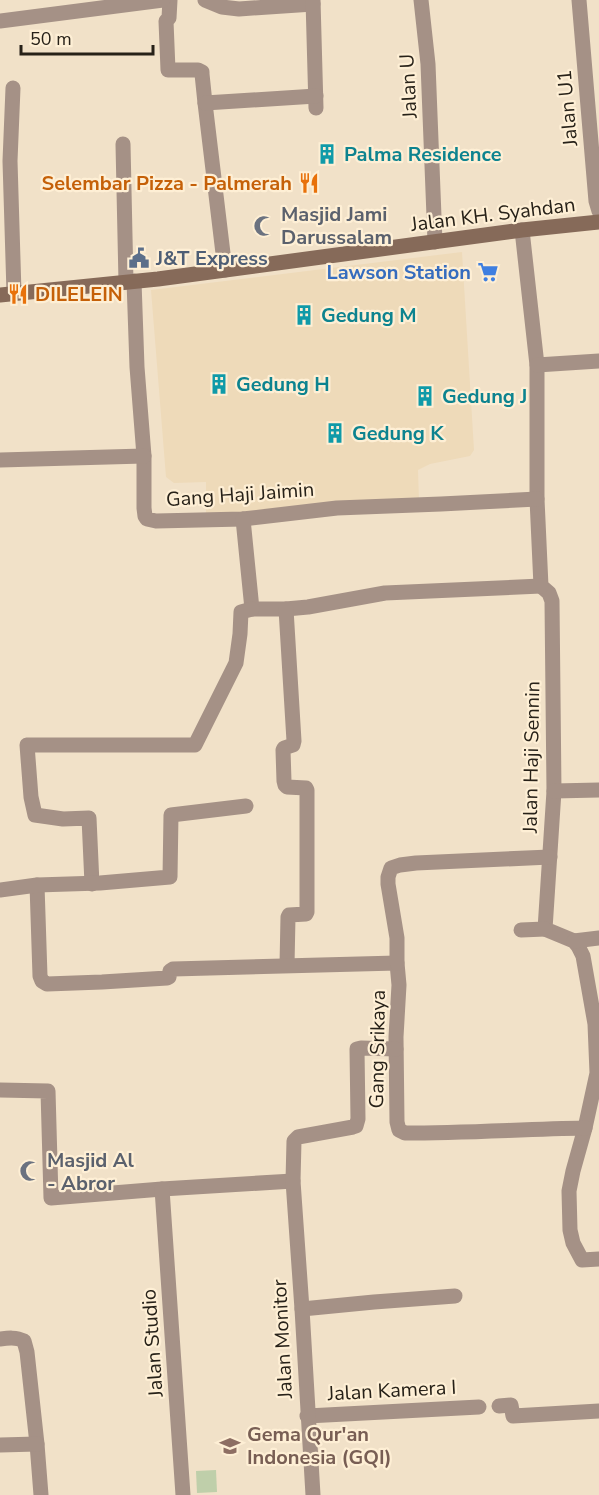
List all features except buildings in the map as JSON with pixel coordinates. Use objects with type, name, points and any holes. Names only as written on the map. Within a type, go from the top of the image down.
[{"type":"street","points":[[0,21],[163,0]]},
{"type":"street","points":[[170,0],[170,18],[166,21],[168,70],[202,72],[225,270]]},
{"type":"street","points":[[205,0],[222,7],[239,9],[313,2],[316,102],[205,103]]},
{"type":"street","name":"Jalan U","points":[[421,0],[429,64],[435,242]]},
{"type":"street","name":"Jalan U1","points":[[579,0],[596,201],[599,211]]},
{"type":"street","points":[[7,294],[13,88]]},
{"type":"street","name":"Gang Haji Jaimin","points":[[123,144],[130,282],[144,456],[144,508],[147,519],[156,522],[243,519],[337,508],[537,499]]},
{"type":"street","name":"Jalan KH. Syahdan","points":[[7,294],[130,282],[522,230],[599,222]]},
{"type":"street","name":"Jalan Haji Sennin","points":[[522,230],[537,365],[537,499],[541,586],[549,593],[552,601],[554,791],[545,929]]},
{"type":"street","points":[[537,365],[599,361]]},
{"type":"street","points":[[0,460],[144,456]]},
{"type":"street","points":[[243,519],[252,609]]},
{"type":"street","points":[[92,884],[89,818],[63,819],[35,815],[27,746],[195,745],[236,663],[241,612],[252,609],[286,609],[386,593],[541,586]]},
{"type":"street","points":[[286,609],[294,741],[292,746],[283,750],[284,781],[287,787],[303,786],[307,790],[307,912],[288,917],[287,965]]},
{"type":"street","points":[[554,791],[599,790]]},
{"type":"street","points":[[0,890],[37,885],[92,884],[170,878],[171,815],[246,806]]},
{"type":"street","points":[[397,963],[397,938],[388,884],[391,868],[416,863],[550,856]]},
{"type":"street","name":"Gang Srikaya","points":[[37,885],[40,976],[47,984],[167,978],[173,969],[397,963],[399,985],[396,1049],[399,1130],[405,1133],[472,1133],[585,1128]]},
{"type":"street","points":[[521,930],[545,929],[574,941],[583,956],[597,1032],[597,1073],[569,1191],[570,1230],[573,1243],[582,1260],[599,1259]]},
{"type":"street","points":[[574,941],[599,938]]},
{"type":"street","name":"Jalan Monitor","points":[[313,1495],[293,1181],[294,1141],[356,1125],[358,1119],[357,1049],[396,1049]]},
{"type":"street","points":[[0,1090],[48,1091],[51,1198],[293,1181]]},
{"type":"street","name":"Jalan Studio","points":[[162,1189],[183,1495]]},
{"type":"street","points":[[302,1309],[454,1296]]},
{"type":"street","points":[[0,1339],[20,1339],[24,1341],[27,1352],[41,1495]]},
{"type":"street","points":[[499,1406],[511,1405],[513,1416],[599,1411]]},
{"type":"street","name":"Jalan Kamera I","points":[[307,1416],[479,1407]]},
{"type":"street","points":[[0,1445],[37,1444]]},
{"type":"shaded area","points":[[462,252],[474,450],[470,456],[430,464],[418,470],[419,501],[206,517],[206,482],[174,483],[166,477],[151,290]]},
{"type":"green space","points":[[216,1470],[217,1492],[197,1493],[196,1471]]},
{"type":"place","name":"Palma Residence","points":[[327,154]]},
{"type":"place","name":"Selembar Pizza - Palmerah","points":[[309,183]]},
{"type":"place","name":"Masjid Jami Darussalam","points":[[264,226]]},
{"type":"place","name":"J&T Express","points":[[139,258]]},
{"type":"place","name":"Lawson Station","points":[[488,272]]},
{"type":"place","name":"DILELEIN","points":[[18,294]]},
{"type":"place","name":"Gedung M","points":[[304,315]]},
{"type":"place","name":"Gedung H","points":[[219,384]]},
{"type":"place","name":"Gedung J","points":[[425,396]]},
{"type":"place","name":"Gedung K","points":[[335,433]]},
{"type":"place","name":"Masjid Al - Abror","points":[[30,1171]]},
{"type":"place","name":"Gema Qur'an Indonesia (GQI)","points":[[230,1446]]}]
